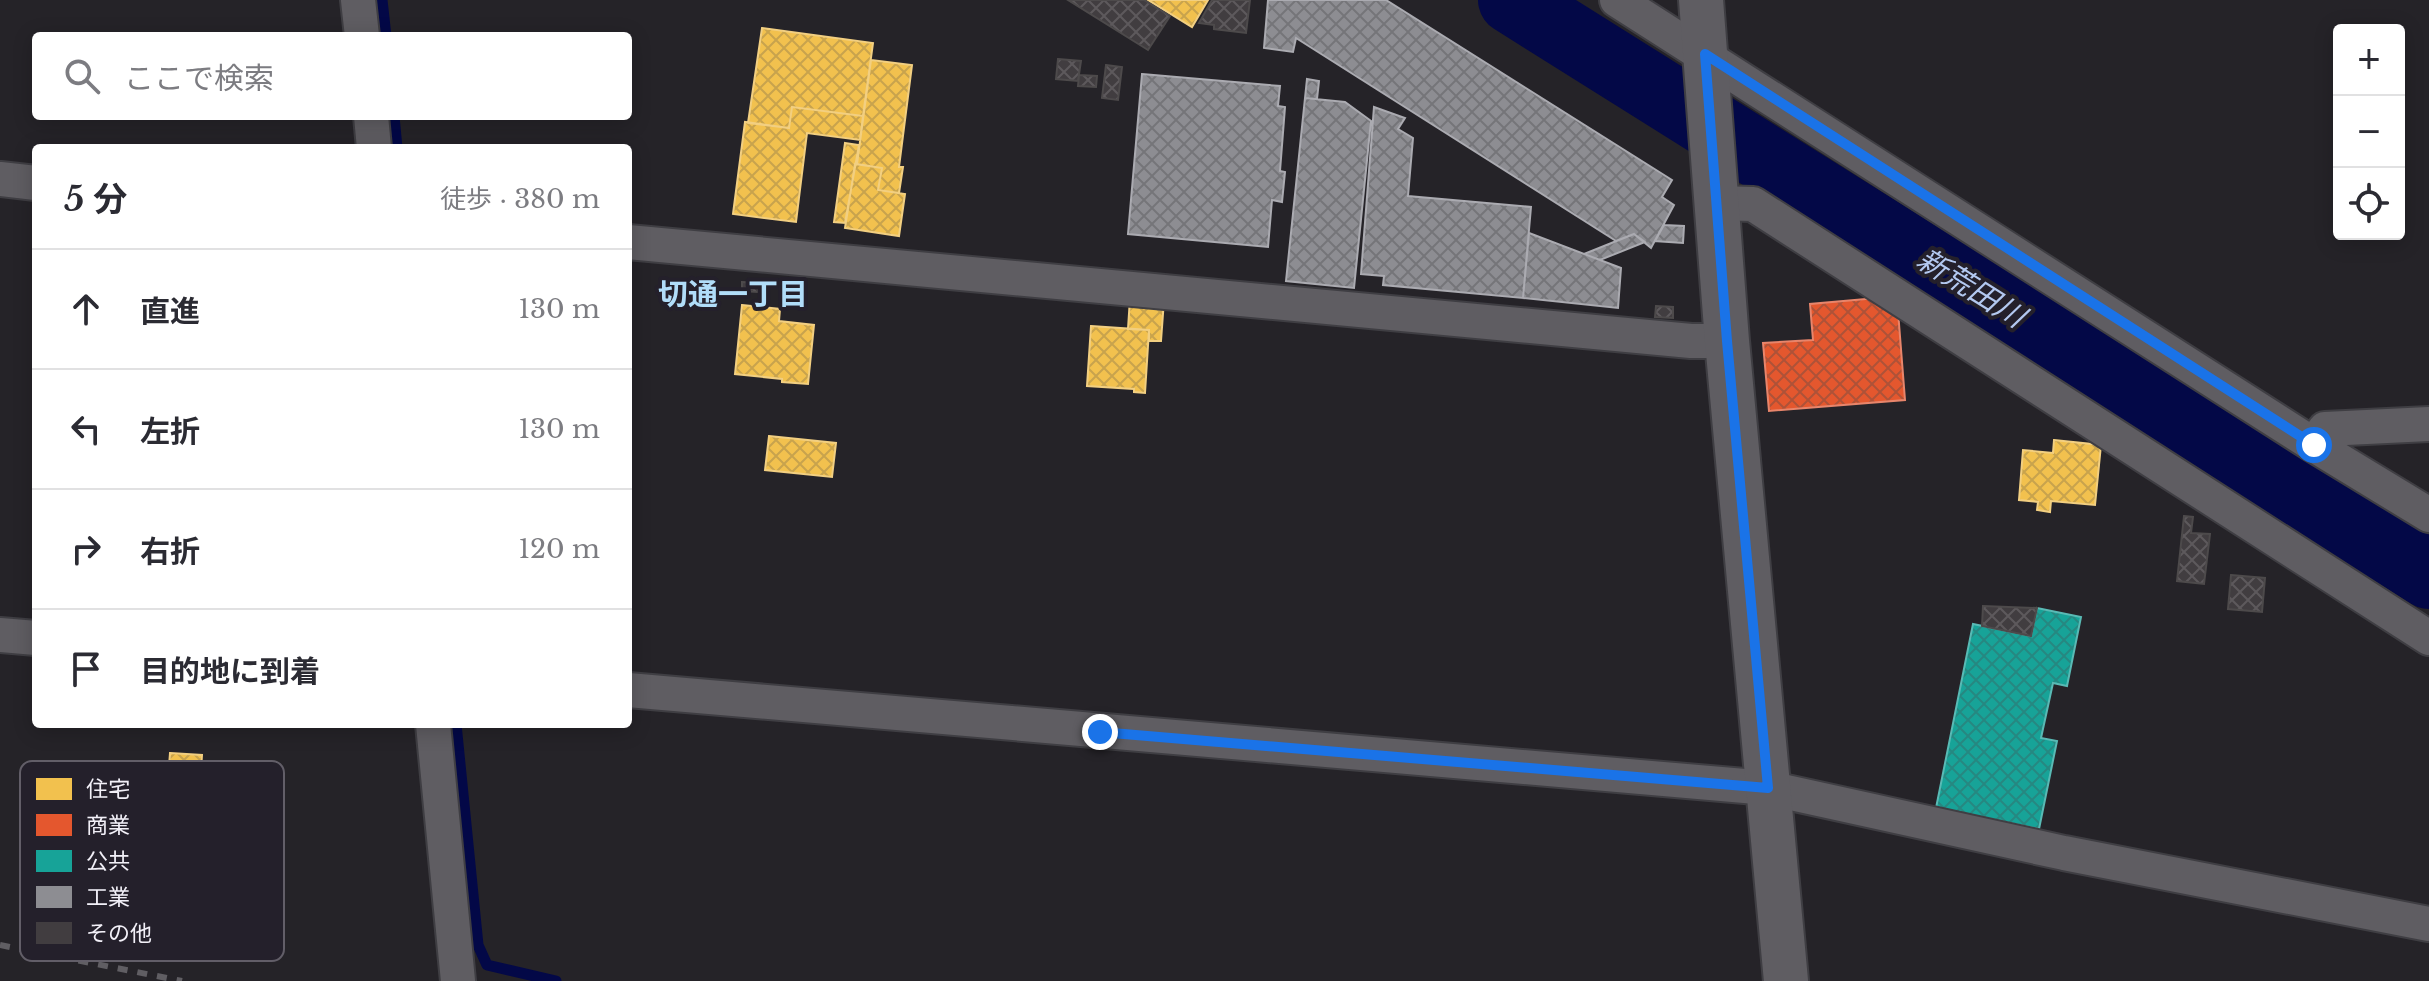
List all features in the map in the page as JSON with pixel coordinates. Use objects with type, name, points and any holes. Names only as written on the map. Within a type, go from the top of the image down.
[{"type":"street","points":[[358,0],[362,32]]},
{"type":"street","points":[[1617,0],[1706,65],[2429,515]]},
{"type":"street","points":[[1701,0],[1727,341],[1786,981]]},
{"type":"street","points":[[371,120],[374,144]]},
{"type":"street","points":[[0,179],[32,183]]},
{"type":"street","points":[[1715,190],[1753,204],[2429,638]]},
{"type":"street","points":[[632,242],[1676,339],[1727,341]]},
{"type":"street","points":[[2314,445],[2325,429],[2429,424]]},
{"type":"street","points":[[0,635],[32,638]]},
{"type":"street","points":[[632,690],[1768,788],[2064,853],[2429,924]]},
{"type":"street","points":[[433,728],[458,981]]},
{"type":"building: 住宅","points":[[1148,0],[1208,0],[1192,27]]},
{"type":"building: 住宅","points":[[762,28],[873,43],[863,116],[792,107],[789,128],[748,123]]},
{"type":"building: 住宅","points":[[871,60],[912,65],[899,167],[903,167],[899,193],[878,190],[882,168],[857,164]]},
{"type":"building: 住宅","points":[[792,107],[863,116],[860,140],[807,133],[796,222],[733,214],[745,122],[789,128]]},
{"type":"building: 住宅","points":[[845,143],[859,145],[845,223],[834,222]]},
{"type":"building: 住宅","points":[[855,164],[882,168],[878,190],[905,194],[899,236],[845,228]]},
{"type":"building: 住宅","points":[[1130,298],[1164,300],[1161,341],[1149,341],[1149,330],[1128,329]]},
{"type":"building: 住宅","points":[[742,305],[780,309],[779,321],[814,325],[808,384],[735,374]]},
{"type":"building: 住宅","points":[[1091,326],[1149,330],[1145,393],[1134,392],[1134,389],[1087,386]]},
{"type":"building: 住宅","points":[[769,436],[836,443],[832,477],[765,470]]},
{"type":"building: 住宅","points":[[2054,440],[2101,445],[2095,505],[2051,501],[2050,512],[2037,510],[2038,502],[2019,500],[2023,450],[2053,453]]},
{"type":"building: 住宅","points":[[170,753],[202,755],[202,761],[169,761]]},
{"type":"building: 商業","points":[[1877,298],[1898,311],[1905,400],[1769,411],[1763,343],[1813,340],[1810,304]]},
{"type":"building: 公共","points":[[2037,608],[2081,617],[2067,686],[2053,683],[2041,738],[2057,741],[2039,829],[1936,808],[1973,624],[2031,636]]},
{"type":"building: 工業","points":[[1268,0],[1386,0],[1672,180],[1662,197],[1674,205],[1651,248],[1634,234],[1616,241],[1296,38],[1293,52],[1264,48]]},
{"type":"building: 工業","points":[[1142,74],[1280,86],[1278,106],[1285,107],[1280,171],[1285,172],[1282,202],[1272,200],[1268,247],[1128,234]]},
{"type":"building: 工業","points":[[1307,79],[1319,81],[1317,99],[1305,98]]},
{"type":"building: 工業","points":[[1305,98],[1345,102],[1371,121],[1354,288],[1286,281]]},
{"type":"building: 工業","points":[[1374,107],[1405,118],[1398,129],[1413,138],[1408,196],[1531,207],[1523,298],[1383,285],[1384,276],[1361,274]]},
{"type":"building: 工業","points":[[1664,225],[1684,226],[1683,243],[1655,241]]},
{"type":"building: 工業","points":[[1529,233],[1621,268],[1618,308],[1523,298]]},
{"type":"building: 工業","points":[[1634,234],[1645,242],[1600,260],[1584,254]]},
{"type":"building: その他","points":[[1068,0],[1144,0],[1170,16],[1148,50]]},
{"type":"building: その他","points":[[1212,0],[1250,0],[1246,33],[1214,29],[1214,25],[1199,23]]},
{"type":"building: その他","points":[[1058,59],[1081,61],[1078,81],[1056,79]]},
{"type":"building: その他","points":[[1106,65],[1122,67],[1118,100],[1102,98]]},
{"type":"building: その他","points":[[1079,75],[1097,76],[1096,87],[1078,86]]},
{"type":"building: その他","points":[[742,282],[759,283],[758,292],[742,291]]},
{"type":"building: その他","points":[[1656,306],[1673,307],[1673,318],[1655,317]]},
{"type":"building: その他","points":[[2184,516],[2193,517],[2191,533],[2210,534],[2204,584],[2177,581]]},
{"type":"building: その他","points":[[2231,575],[2265,578],[2262,612],[2228,609]]},
{"type":"building: その他","points":[[1983,606],[2037,608],[2031,636],[1982,626]]},
{"type":"waterway","points":[[382,0],[386,32]]},
{"type":"waterway","name":"新荒田川","points":[[1512,0],[2429,575]]},
{"type":"waterway","points":[[394,120],[397,144]]},
{"type":"waterway","points":[[456,728],[478,945],[487,965],[556,981]]},
{"type":"railway","points":[[0,945],[20,949]]},
{"type":"railway","points":[[81,961],[182,981]]},
{"type":"district","name":"切通一丁目","points":[[733,295]]},
{"type":"route","points":[[1100,732],[1768,788],[1727,341],[1705,54],[2314,445]]}]
